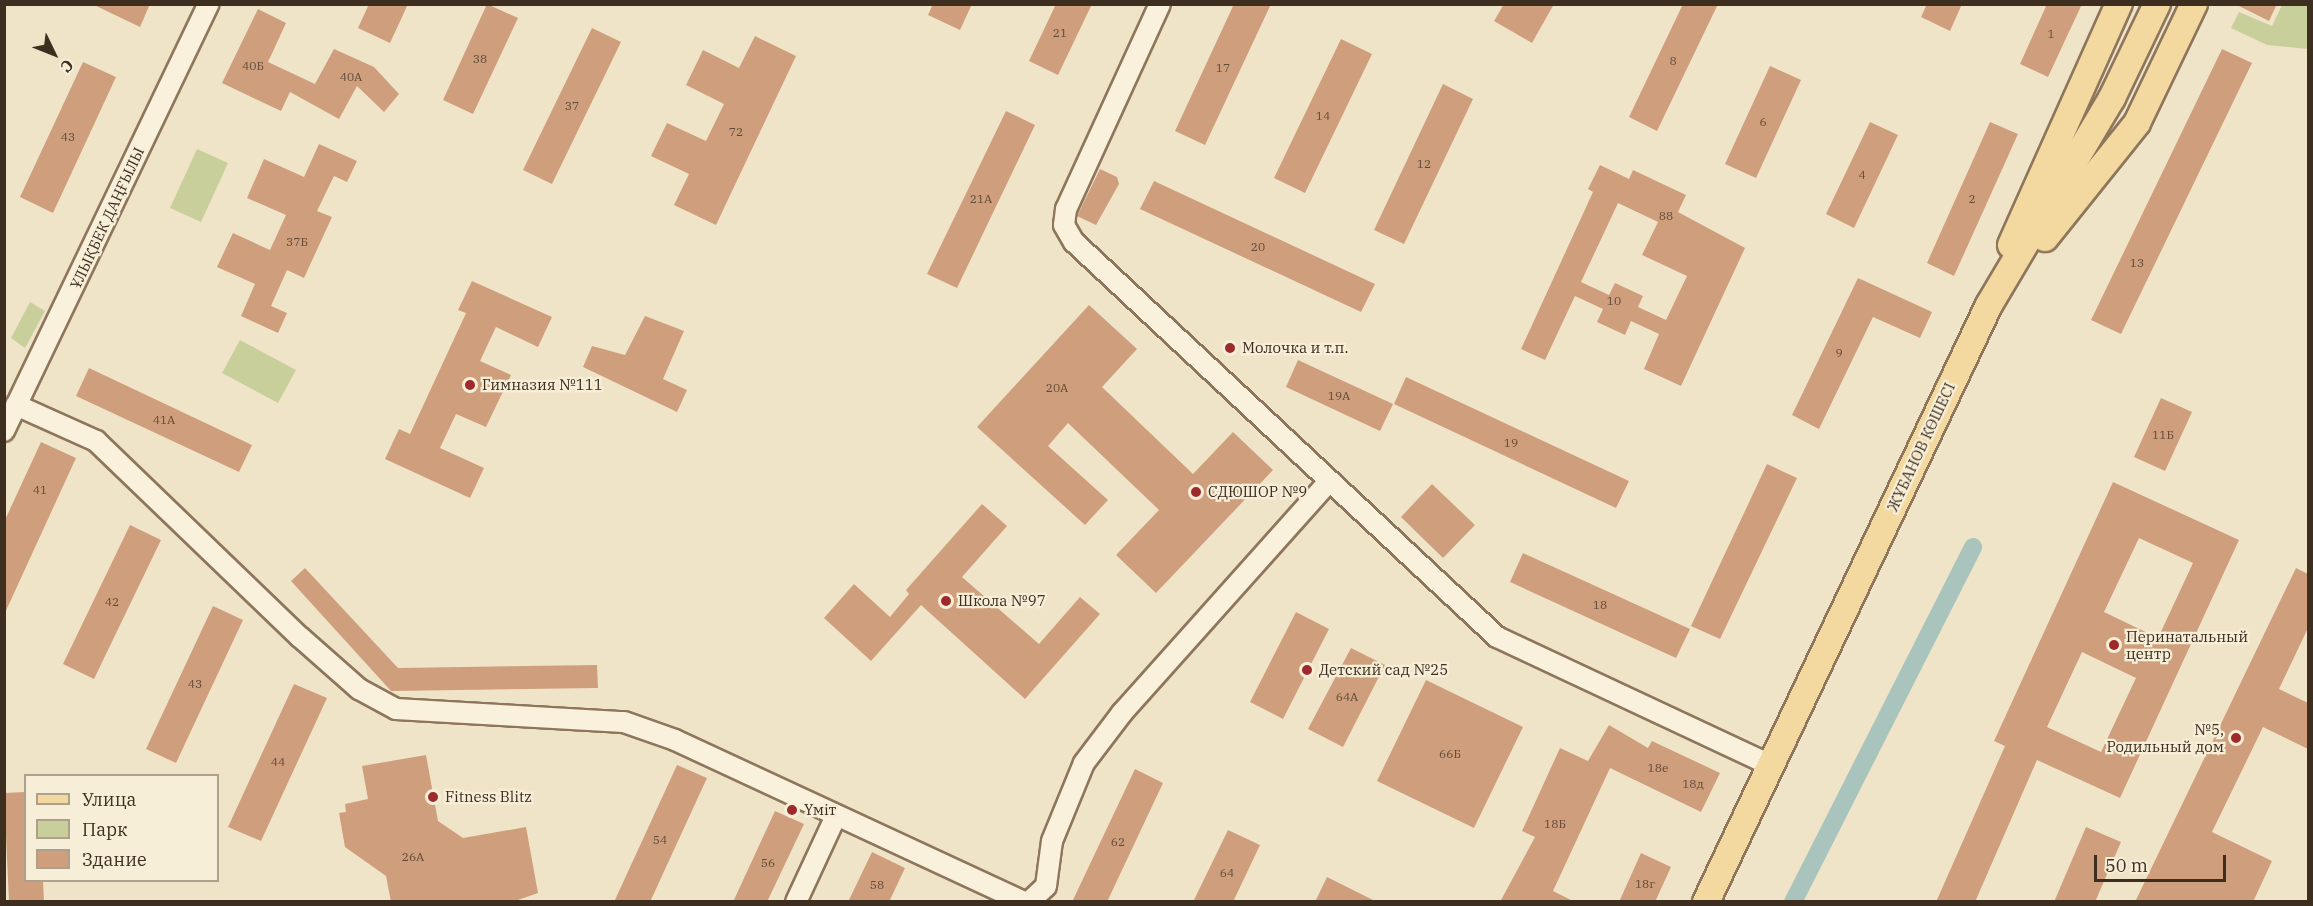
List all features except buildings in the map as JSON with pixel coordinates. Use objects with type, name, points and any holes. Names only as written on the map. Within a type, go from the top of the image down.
[{"type":"main road","points":[[1989,305],[2119,4]]},
{"type":"main road","name":"ЖҰБАНОВ КӨШЕСІ","points":[[1706,902],[1989,305],[2112,98],[2157,4]]},
{"type":"main road","points":[[1989,305],[2118,152],[2194,4]]},
{"type":"street","name":"ҰЛЫҚБЕК ДАҢҒЫЛЫ","points":[[4,430],[209,4]]},
{"type":"street","points":[[1160,4],[1076,186],[1065,225],[1089,259],[1328,484],[1497,637],[1770,765]]},
{"type":"street","points":[[16,405],[96,441],[300,637],[359,689],[396,709],[624,722],[675,740],[835,818],[1024,902]]},
{"type":"street","points":[[1029,902],[1046,886],[1052,841],[1084,763],[1122,713],[1328,484]]},
{"type":"street","points":[[796,902],[835,818]]},
{"type":"green space","points":[[2282,5],[2308,5],[2308,49],[2267,45],[2231,28],[2239,12],[2272,26]]},
{"type":"green space","points":[[197,149],[228,163],[201,222],[170,208]]},
{"type":"green space","points":[[30,302],[45,311],[25,348],[11,338]]},
{"type":"green space","points":[[240,340],[296,370],[278,403],[222,373]]},
{"type":"waterway","points":[[1793,902],[1973,547]]},
{"type":"place","name":"Молочка и т.п.","points":[[1230,348]]},
{"type":"place","name":"Гимназия №111","points":[[470,385]]},
{"type":"place","name":"СДЮШОР №9","points":[[1196,492]]},
{"type":"place","name":"Школа №97","points":[[946,601]]},
{"type":"place","name":"Перинатальный центр","points":[[2114,645]]},
{"type":"place","name":"Детский сад №25","points":[[1307,670]]},
{"type":"place","name":"№5, Родильный дом","points":[[2236,738]]},
{"type":"place","name":"Fitness Blitz","points":[[433,797]]},
{"type":"place","name":"Үміт","points":[[792,810]]}]
